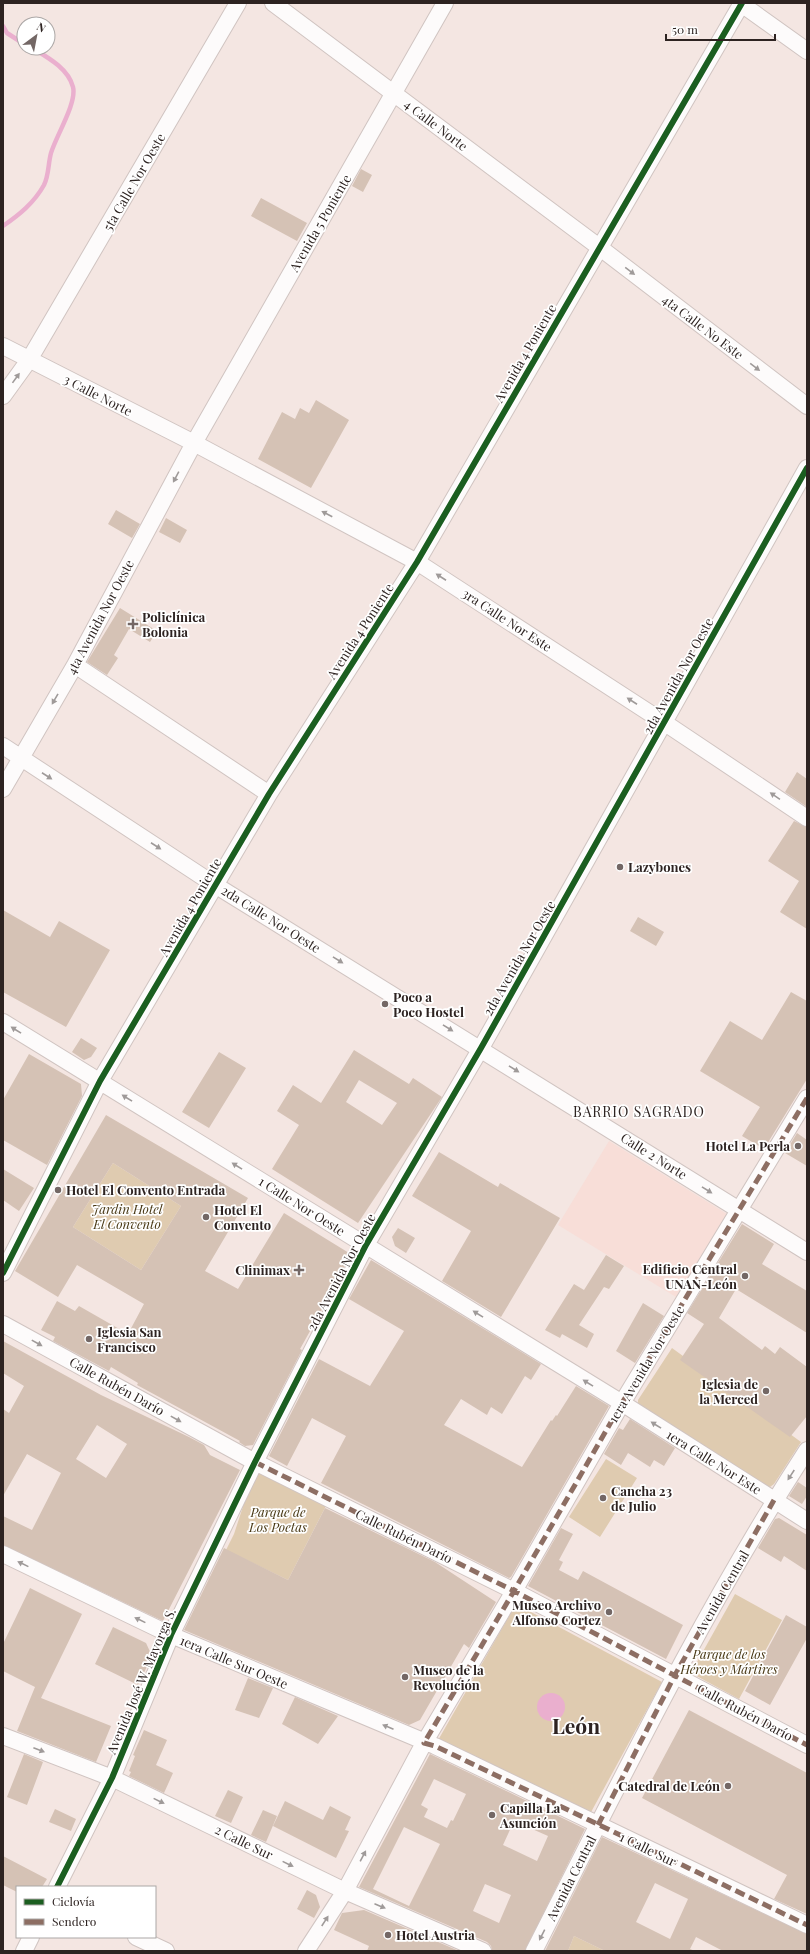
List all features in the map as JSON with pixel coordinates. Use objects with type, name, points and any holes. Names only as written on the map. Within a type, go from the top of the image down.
[{"type":"street","name":"5ta Calle Nor Oeste","points":[[3,396],[29,360],[238,3]]},
{"type":"street","name":"4 Calle Norte","points":[[273,3],[599,247]]},
{"type":"street","name":"Avenida 5 Poniente","points":[[194,443],[445,3]]},
{"type":"street","points":[[741,3],[807,51]]},
{"type":"street","name":"Avenida 4 Poniente","points":[[3,1273],[100,1081],[269,794],[417,562],[741,3]]},
{"type":"street","name":"4ta Calle No Este","points":[[599,247],[807,406]]},
{"type":"street","name":"3 Calle Norte","points":[[3,346],[194,443]]},
{"type":"street","name":"3ra Calle Nor Este","points":[[194,443],[417,562],[665,722],[807,818]]},
{"type":"street","name":"4ta Avenida Nor Oeste","points":[[3,789],[75,665],[194,443]]},
{"type":"street","name":"2da Avenida Nor Oeste","points":[[255,1462],[366,1245],[481,1048],[807,468]]},
{"type":"street","points":[[75,665],[269,794]]},
{"type":"street","name":"2da Calle Nor Oeste","points":[[3,746],[215,884],[481,1048]]},
{"type":"street","name":"1 Calle Nor Oeste","points":[[3,1022],[622,1403]]},
{"type":"street","name":"Calle 2 Norte","points":[[481,1048],[807,1252]]},
{"type":"street","name":"1era Avenida Nor Oeste","points":[[306,1951],[344,1891],[424,1743],[514,1591],[622,1403],[807,1098]]},
{"type":"street","name":"Calle Rubén Darío","points":[[3,1324],[255,1462],[514,1591],[807,1745]]},
{"type":"street","name":"1era Calle Nor Este","points":[[622,1403],[807,1521]]},
{"type":"street","name":"Avenida Central","points":[[534,1951],[675,1676],[774,1500],[807,1450]]},
{"type":"street","name":"Avenida José W. Mayorga S.","points":[[58,1886],[112,1778],[171,1635],[255,1462]]},
{"type":"street","name":"1era Calle Sur Oeste","points":[[3,1554],[171,1635],[424,1743]]},
{"type":"street","name":"2 Calle Sur","points":[[3,1736],[112,1778],[344,1891],[483,1951]]},
{"type":"street","name":"1 Calle Sur","points":[[424,1743],[435,1746],[807,1925]]},
{"type":"street","points":[[24,1951],[30,1938]]},
{"type":"street","points":[[138,1938],[166,1951]]},
{"type":"shaded area","points":[[609,1141],[727,1214],[676,1297],[558,1225]]},
{"type":"shaded area","points":[[551,1693],[561,1697],[565,1707],[561,1717],[551,1721],[541,1717],[537,1707],[541,1697]]},
{"type":"green space","name":"Jardin Hotel El Convento","points":[[113,1163],[181,1206],[141,1270],[73,1227]]},
{"type":"green space","points":[[672,1348],[801,1442],[774,1484],[770,1487],[765,1486],[638,1409],[638,1400]]},
{"type":"green space","name":"Cancha 23 de Julio","points":[[606,1459],[637,1478],[600,1537],[569,1517]]},
{"type":"green space","name":"Parque de Los Poetas","points":[[255,1470],[327,1504],[288,1580],[226,1550],[234,1534]]},
{"type":"green space","name":"Parque de los Héroes y Mártires","points":[[735,1594],[782,1620],[739,1699],[691,1673]]},
{"type":"green space","points":[[516,1604],[662,1682],[590,1814],[437,1742]]},
{"type":"green space","points":[[574,1936],[605,1951],[568,1951]]},
{"type":"building","points":[[361,169],[372,175],[363,192],[352,186]]},
{"type":"building","points":[[261,198],[307,223],[297,241],[251,216]]},
{"type":"building","points":[[316,400],[349,420],[311,488],[258,459],[282,412],[295,419],[300,408],[309,413]]},
{"type":"building","points":[[116,510],[140,524],[132,538],[108,524]]},
{"type":"building","points":[[166,518],[187,530],[180,543],[159,532]]},
{"type":"building","points":[[120,608],[157,631],[150,642],[129,629],[114,655],[118,658],[107,675],[87,662]]},
{"type":"building","points":[[797,772],[807,779],[807,807],[785,792]]},
{"type":"building","points":[[794,821],[807,827],[807,929],[780,912],[799,881],[768,861]]},
{"type":"building","points":[[3,910],[50,937],[59,921],[110,950],[66,1027],[3,992]]},
{"type":"building","points":[[638,917],[664,932],[656,946],[630,931]]},
{"type":"building","points":[[791,992],[807,1001],[807,1079],[764,1149],[742,1136],[760,1107],[700,1071],[730,1021],[762,1040]]},
{"type":"building","points":[[81,1038],[97,1048],[91,1057],[84,1060],[72,1052]]},
{"type":"building","points":[[354,1050],[409,1084],[413,1078],[442,1097],[358,1223],[272,1169],[299,1125],[277,1111],[293,1085],[321,1103]],"holes":[[[359,1080],[397,1103],[382,1125],[346,1102]]]},
{"type":"building","points":[[219,1052],[246,1068],[209,1128],[182,1112]]},
{"type":"building","points":[[29,1054],[81,1084],[82,1096],[47,1165],[3,1140],[3,1100]]},
{"type":"building","points":[[106,1115],[248,1198],[205,1271],[238,1289],[284,1213],[349,1253],[350,1256],[300,1349],[302,1350],[253,1445],[245,1446],[239,1442],[240,1441],[137,1385],[138,1383],[111,1367],[109,1371],[53,1341],[55,1337],[41,1330],[57,1301],[75,1311],[79,1306],[128,1334],[144,1304],[77,1265],[58,1297],[15,1271]],"holes":[[[113,1163],[181,1206],[141,1270],[73,1227]]]},
{"type":"building","name":"Hotel La Perla","points":[[797,1133],[807,1140],[807,1166],[785,1153]]},
{"type":"building","points":[[439,1152],[498,1187],[500,1183],[560,1218],[501,1317],[442,1281],[471,1231],[412,1196]]},
{"type":"building","points":[[3,1169],[34,1188],[19,1211],[3,1200]]},
{"type":"building","name":"Iglesia de la Merced","points":[[742,1224],[774,1244],[762,1264],[807,1291],[807,1333],[736,1289],[719,1318],[762,1350],[765,1346],[775,1354],[780,1347],[807,1367],[807,1416],[790,1437],[680,1360],[704,1324],[687,1313]]},
{"type":"building","points":[[398,1228],[415,1238],[406,1253],[395,1246],[392,1237]]},
{"type":"building","points":[[606,1255],[624,1266],[609,1289],[604,1287],[579,1325],[594,1334],[587,1348],[562,1334],[560,1338],[545,1330],[574,1284],[584,1290]]},
{"type":"building","points":[[371,1260],[541,1364],[531,1380],[525,1376],[502,1414],[491,1407],[487,1415],[461,1399],[444,1425],[522,1467],[551,1420],[552,1421],[556,1415],[557,1416],[576,1386],[609,1406],[511,1577],[509,1578],[321,1483],[346,1436],[312,1418],[287,1466],[269,1456],[319,1359],[370,1386],[404,1331],[349,1299]]},
{"type":"building","points":[[643,1303],[664,1316],[635,1363],[616,1351]]},
{"type":"building","points":[[3,1341],[101,1395],[204,1445],[210,1455],[240,1470],[163,1621],[3,1545],[3,1516],[32,1530],[61,1473],[27,1454],[3,1496],[3,1409],[9,1413],[24,1386],[3,1373]],"holes":[[[97,1425],[127,1444],[106,1478],[76,1459]]]},
{"type":"building","points":[[630,1419],[675,1448],[664,1466],[654,1460],[650,1467],[628,1453],[621,1465],[604,1454],[619,1428],[623,1430]]},
{"type":"building","points":[[798,1482],[807,1488],[807,1496],[802,1504],[789,1496]]},
{"type":"building","points":[[325,1508],[435,1562],[496,1602],[469,1648],[464,1644],[420,1720],[409,1725],[184,1630],[224,1548],[288,1580]]},
{"type":"building","points":[[779,1518],[807,1535],[807,1571],[784,1556],[781,1562],[758,1548],[775,1519]]},
{"type":"building","points":[[561,1528],[573,1534],[559,1560],[563,1562],[559,1570],[578,1580],[583,1571],[683,1625],[666,1659],[528,1586]]},
{"type":"building","points":[[30,1588],[82,1614],[41,1698],[111,1726],[96,1762],[17,1731],[35,1687],[3,1671],[3,1644]]},
{"type":"building","points":[[786,1615],[807,1627],[807,1638],[770,1705],[745,1691]]},
{"type":"building","points":[[113,1627],[146,1643],[152,1656],[138,1685],[95,1664]]},
{"type":"building","points":[[248,1678],[273,1688],[259,1718],[235,1710]]},
{"type":"building","points":[[295,1697],[338,1716],[318,1744],[282,1724]]},
{"type":"building","name":"Catedral de León","points":[[689,1710],[807,1773],[807,1914],[774,1899],[787,1875],[642,1798]]},
{"type":"building","points":[[144,1730],[167,1740],[156,1765],[173,1773],[164,1793],[129,1776],[131,1772],[129,1771],[135,1756],[133,1755]]},
{"type":"building","points":[[24,1754],[43,1762],[27,1805],[7,1797]]},
{"type":"building","points":[[430,1754],[585,1829],[525,1951],[492,1951],[491,1946],[487,1942],[359,1887]],"holes":[[[434,1779],[466,1794],[453,1821],[451,1820],[447,1828],[424,1817],[428,1809],[421,1805]],[[514,1821],[548,1836],[537,1861],[503,1845]],[[404,1827],[440,1844],[409,1906],[373,1889]],[[485,1884],[511,1895],[499,1923],[473,1911]]]},
{"type":"building","points":[[228,1790],[243,1797],[231,1823],[215,1816]]},
{"type":"building","points":[[285,1801],[323,1820],[330,1806],[351,1817],[345,1830],[349,1831],[336,1858],[273,1826]]},
{"type":"building","points":[[55,1809],[76,1819],[71,1831],[49,1822]]},
{"type":"building","points":[[263,1810],[277,1816],[266,1842],[251,1835]]},
{"type":"building","points":[[602,1837],[807,1934],[807,1951],[723,1951],[696,1937],[690,1949],[695,1951],[605,1951],[574,1936],[568,1951],[545,1951]],"holes":[[[655,1883],[688,1899],[670,1939],[636,1922]]]},
{"type":"building","points":[[3,1856],[47,1879],[43,1886],[16,1886],[16,1892],[3,1885]]},
{"type":"building","points":[[307,1890],[316,1895],[320,1907],[314,1918],[297,1909]]},
{"type":"building","points":[[364,1910],[459,1951],[367,1951],[369,1946],[334,1930],[342,1913]]},
{"type":"waterway","points":[[3,26],[7,33],[16,39]]},
{"type":"waterway","points":[[3,226],[26,208],[44,185],[47,177],[51,153],[72,102],[73,87],[67,74],[45,56]]},
{"type":"marked path","points":[[807,1098],[622,1403],[514,1591],[424,1743],[435,1746],[807,1925]]},
{"type":"marked path","points":[[255,1462],[514,1591],[807,1745]]},
{"type":"marked path","points":[[598,1825],[675,1675],[774,1500]]},
{"type":"cycle path","points":[[3,1273],[100,1081],[269,794],[417,562],[742,3]]},
{"type":"cycle path","points":[[58,1886],[112,1778],[171,1635],[255,1462],[366,1245],[481,1048],[807,468]]},
{"type":"place","name":"Policlínica Bolonia","points":[[133,624]]},
{"type":"place","name":"Lazybones","points":[[620,867]]},
{"type":"place","name":"Poco a Poco Hostel","points":[[385,1004]]},
{"type":"place","name":"Hotel La Perla","points":[[798,1146]]},
{"type":"place","name":"Hotel El Convento Entrada","points":[[58,1190]]},
{"type":"place","name":"Hotel El Convento","points":[[206,1217]]},
{"type":"place","name":"Clinimax","points":[[299,1270]]},
{"type":"place","name":"Edificio Central UNAN-León","points":[[745,1276]]},
{"type":"place","name":"Iglesia San Francisco","points":[[89,1339]]},
{"type":"place","name":"Iglesia de la Merced","points":[[766,1391]]},
{"type":"place","name":"Cancha 23 de Julio","points":[[603,1498]]},
{"type":"place","name":"Museo Archivo Alfonso Cortez","points":[[609,1612]]},
{"type":"place","name":"Museo de la Revolución","points":[[405,1677]]},
{"type":"place","name":"Catedral de León","points":[[728,1786]]},
{"type":"place","name":"Capilla La Asunción","points":[[492,1815]]},
{"type":"place","name":"Hotel Austria","points":[[388,1935]]},
{"type":"district","name":"BARRIO SAGRADO","points":[[639,1112]]},
{"type":"district","name":"León","points":[[576,1727]]}]
